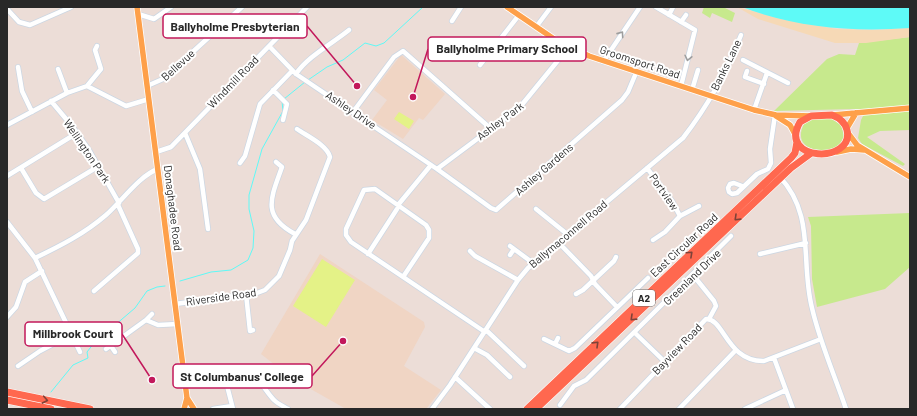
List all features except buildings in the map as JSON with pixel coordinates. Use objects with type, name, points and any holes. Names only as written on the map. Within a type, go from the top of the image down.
[{"type":"highway","points":[[811,116],[832,115],[842,120],[847,130],[845,144],[834,152]]},
{"type":"highway","name":"A2","points":[[797,139],[800,122],[811,116]]},
{"type":"highway","points":[[797,139],[810,154]]},
{"type":"highway","name":"East Circular Road","points":[[527,409],[795,153],[797,139]]},
{"type":"highway","name":"A2","points":[[810,154],[834,152]]},
{"type":"highway","name":"East Circular Road","points":[[536,409],[799,160],[810,154]]},
{"type":"highway","points":[[7,392],[90,409]]},
{"type":"highway","points":[[7,400],[51,409]]},
{"type":"main road","name":"Donaghadee Road","points":[[137,7],[187,398],[194,409]]},
{"type":"main road","name":"Groomsport Road","points":[[507,7],[517,11],[536,27],[569,47],[603,62],[754,110],[776,115]]},
{"type":"main road","points":[[832,115],[910,108]]},
{"type":"main road","points":[[856,113],[847,130],[853,142],[910,177]]},
{"type":"main road","points":[[776,115],[811,116]]},
{"type":"main road","points":[[776,115],[790,125],[797,139]]},
{"type":"main road","name":"A2","points":[[834,152],[851,149],[864,150]]},
{"type":"main road","points":[[184,409],[187,398]]},
{"type":"street","points":[[7,9],[19,22],[30,25],[71,7]]},
{"type":"street","points":[[138,14],[154,19],[171,7]]},
{"type":"street","name":"Bellevue","points":[[147,86],[163,79],[242,7]]},
{"type":"street","name":"Windmill Road","points":[[156,152],[171,147],[307,7]]},
{"type":"street","points":[[452,21],[461,7]]},
{"type":"street","points":[[536,27],[552,7]]},
{"type":"street","points":[[603,62],[640,7]]},
{"type":"street","points":[[656,7],[695,30],[681,86]]},
{"type":"street","points":[[669,15],[673,7]]},
{"type":"street","points":[[480,64],[517,11]]},
{"type":"street","points":[[681,22],[686,15]]},
{"type":"street","points":[[240,163],[245,156],[257,109],[273,90],[309,59],[349,30]]},
{"type":"street","name":"Banks Lane","points":[[711,96],[741,35]]},
{"type":"street","points":[[7,125],[66,93],[87,86],[101,69],[95,50],[97,46]]},
{"type":"street","name":"Ashley Drive","points":[[269,46],[294,73],[438,169]]},
{"type":"street","name":"Ashley Park","points":[[438,169],[526,102],[569,47]]},
{"type":"street","points":[[354,112],[394,57],[403,51],[490,128]]},
{"type":"street","points":[[744,60],[767,75],[788,83]]},
{"type":"street","points":[[18,67],[22,91],[32,112]]},
{"type":"street","points":[[58,69],[66,93]]},
{"type":"street","points":[[692,90],[698,70]]},
{"type":"street","points":[[747,71],[745,77],[764,84]]},
{"type":"street","name":"Ashley Gardens","points":[[438,169],[491,208],[496,210],[622,100],[628,92],[636,73]]},
{"type":"street","points":[[754,110],[767,75]]},
{"type":"street","points":[[87,86],[126,106],[149,99]]},
{"type":"street","points":[[273,90],[288,104],[283,120]]},
{"type":"street","name":"Ballymaconnell Road","points":[[432,409],[455,377],[518,280],[533,262],[683,138],[697,120],[711,96]]},
{"type":"street","name":"Wellington Park","points":[[51,101],[77,133],[99,166],[119,204],[136,242],[138,253],[94,291]]},
{"type":"street","points":[[742,186],[757,174],[765,171],[771,163],[770,148],[776,115]]},
{"type":"street","name":"Riverside Road","points":[[175,304],[264,290],[273,284],[279,276],[295,234],[306,220],[330,157],[329,153],[321,146],[297,129]]},
{"type":"street","points":[[7,176],[77,133]]},
{"type":"street","points":[[185,133],[200,169],[208,229]]},
{"type":"street","points":[[276,162],[282,168],[272,198],[271,212],[278,223],[295,234]]},
{"type":"street","points":[[368,254],[397,207],[431,165]]},
{"type":"street","points":[[21,168],[36,193],[44,199],[99,166]]},
{"type":"street","name":"Portview","points":[[647,168],[668,196],[680,216]]},
{"type":"street","points":[[35,258],[92,227],[119,204],[146,175],[158,169]]},
{"type":"street","points":[[775,172],[781,178],[795,199],[801,213],[806,243],[808,287],[821,339],[846,409]]},
{"type":"street","points":[[403,277],[430,234],[426,225],[397,207],[375,189],[364,190],[346,229],[346,235],[351,242],[368,254],[485,331],[524,366]]},
{"type":"street","points":[[536,208],[567,234]]},
{"type":"street","name":"Portview","points":[[653,240],[662,237],[680,216],[698,209]]},
{"type":"street","points":[[7,222],[35,258],[80,352]]},
{"type":"street","name":"Greenland Drive","points":[[562,404],[574,386],[586,380],[694,275],[731,236]]},
{"type":"street","points":[[558,242],[617,307]]},
{"type":"street","points":[[760,254],[806,243]]},
{"type":"street","points":[[510,255],[512,248],[533,262]]},
{"type":"street","points":[[470,251],[475,256],[518,280]]},
{"type":"street","points":[[576,294],[594,280],[614,261],[616,257]]},
{"type":"street","points":[[7,317],[16,306],[25,282],[42,271]]},
{"type":"street","points":[[694,275],[714,301],[716,306],[709,319]]},
{"type":"street","points":[[544,339],[569,351],[575,348],[648,278]]},
{"type":"street","points":[[246,294],[250,331],[252,330]]},
{"type":"street","points":[[106,350],[152,314]]},
{"type":"street","points":[[147,319],[158,325],[178,324]]},
{"type":"street","name":"Bayview Road","points":[[620,409],[706,319],[714,321],[736,350],[745,358],[755,361],[764,361],[774,358],[821,339]]},
{"type":"street","points":[[635,333],[665,362]]},
{"type":"street","points":[[26,369],[20,365],[40,351],[72,334]]},
{"type":"street","points":[[555,344],[558,338]]},
{"type":"street","points":[[111,346],[116,352]]},
{"type":"street","points":[[474,348],[486,355],[510,377]]},
{"type":"street","points":[[679,409],[736,350]]},
{"type":"street","points":[[774,358],[794,409]]},
{"type":"street","points":[[185,382],[242,369],[247,370],[255,377],[276,402],[288,409]]},
{"type":"street","points":[[216,406],[221,409],[232,408],[224,374]]},
{"type":"street","points":[[455,377],[490,409]]},
{"type":"street","points":[[748,408],[786,390]]},
{"type":"shaded area","points":[[401,55],[445,94],[423,120],[419,118],[403,139],[372,120],[387,100],[374,90]]},
{"type":"shaded area","points":[[320,254],[424,322],[425,327],[404,366],[441,390],[426,409],[346,409],[293,379],[261,354]]},
{"type":"green space","points":[[704,7],[723,7],[735,13],[732,22],[712,13],[710,18],[702,13]]},
{"type":"green space","points":[[910,37],[910,130],[880,131],[867,137],[905,164],[903,166],[862,144],[858,138],[861,120],[866,110],[774,111],[827,59],[839,54],[855,55],[859,43]]},
{"type":"green space","points":[[399,112],[414,121],[409,129],[394,119]]},
{"type":"green space","points":[[814,118],[830,118],[841,125],[844,136],[839,146],[832,149],[817,150],[810,148],[805,144],[802,139],[801,132],[804,124]]},
{"type":"green space","points":[[910,213],[910,267],[885,289],[817,307],[812,279],[811,226],[808,217]]},
{"type":"green space","points":[[322,259],[355,280],[326,327],[293,306]]},
{"type":"sand","points":[[737,7],[785,20],[837,29],[876,30],[910,28],[910,37],[866,43],[835,43],[758,19]]},
{"type":"water","points":[[742,7],[910,7],[910,28],[846,29],[825,27],[783,20]]},
{"type":"waterway","points":[[308,80],[327,67],[343,60],[365,43],[376,46],[384,43],[423,7]]},
{"type":"waterway","points":[[284,99],[305,82]]},
{"type":"waterway","points":[[180,281],[211,272],[231,270],[248,260],[253,248],[254,231],[249,209],[249,195],[262,149],[283,111],[282,101]]},
{"type":"waterway","points":[[51,392],[73,365],[88,358],[87,352],[94,343],[135,308],[147,291],[165,286]]},
{"type":"place","name":"Ballyholme Presbyterian","points":[[357,86]]},
{"type":"place","name":"Ballyholme Primary School","points":[[413,97]]},
{"type":"place","name":"St Columbanus' College","points":[[343,341]]},
{"type":"place","name":"Millbrook Court","points":[[152,380]]}]
